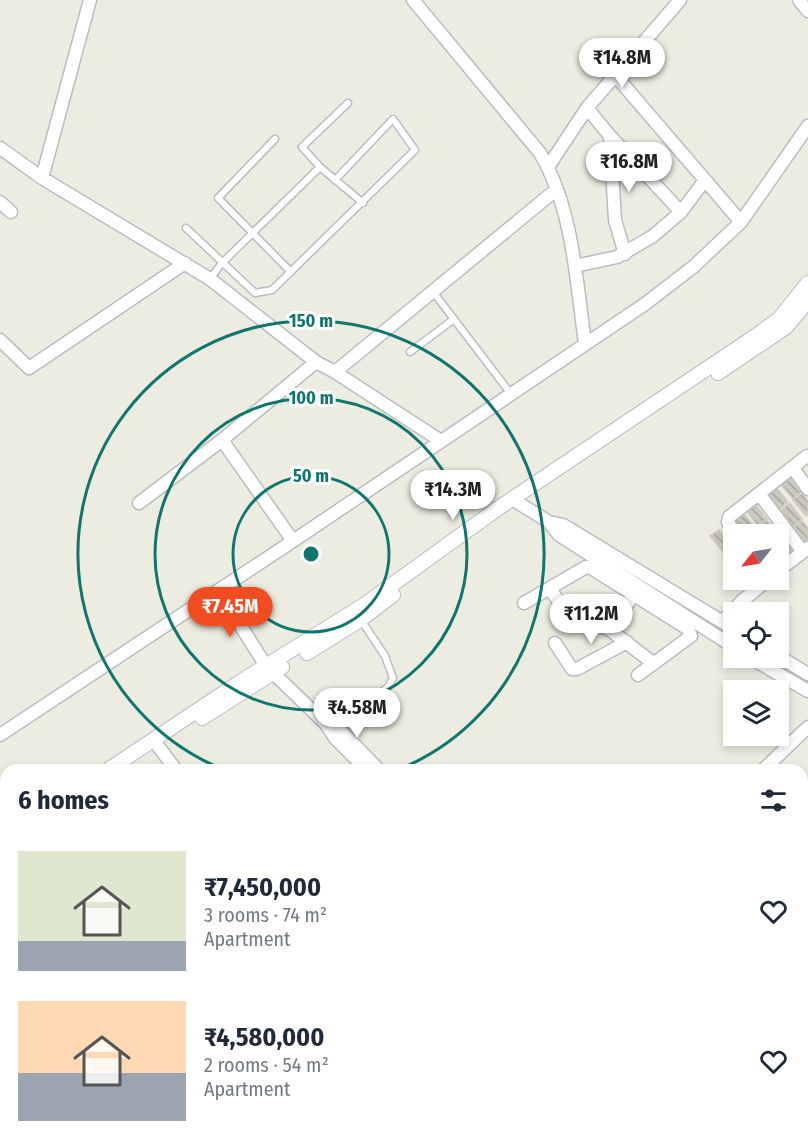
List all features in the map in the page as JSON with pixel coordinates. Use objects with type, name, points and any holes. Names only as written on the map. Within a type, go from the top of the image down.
[{"type":"street","points":[[42,178],[90,0]]},
{"type":"street","points":[[548,167],[587,108],[680,0]]},
{"type":"street","points":[[799,0],[808,11]]},
{"type":"street","points":[[419,2],[540,153],[548,167],[557,189],[575,266],[585,343]]},
{"type":"street","points":[[615,75],[741,222]]},
{"type":"street","points":[[587,108],[681,212]]},
{"type":"street","points":[[0,735],[645,304],[693,267],[741,222],[808,126]]},
{"type":"street","points":[[610,136],[615,220],[625,254]]},
{"type":"street","points":[[0,148],[42,178],[210,279],[316,362],[441,441]]},
{"type":"street","points":[[575,266],[625,254],[653,236],[681,212],[705,180]]},
{"type":"street","points":[[335,372],[557,189]]},
{"type":"street","points":[[0,202],[11,212]]},
{"type":"street","points":[[0,340],[29,368],[185,263]]},
{"type":"street","points":[[132,764],[760,333],[779,319],[808,283]]},
{"type":"street","points":[[118,764],[269,670],[360,620],[516,501],[765,342],[786,327],[806,308]]},
{"type":"street","points":[[139,503],[222,440],[316,362]]},
{"type":"street","points":[[222,440],[293,541]]},
{"type":"street","points":[[729,524],[729,517],[807,456]]},
{"type":"street","points":[[793,468],[808,489]]},
{"type":"street","points":[[760,495],[805,550],[789,562]]},
{"type":"street","points":[[516,501],[549,522],[563,525],[640,586],[691,633],[691,636],[638,675]]},
{"type":"street","points":[[524,603],[585,567],[640,586],[722,622],[755,590]]},
{"type":"street","points":[[610,630],[640,586]]},
{"type":"street","points":[[640,586],[723,640]]},
{"type":"street","points":[[550,589],[562,606],[610,630],[653,663]]},
{"type":"street","points":[[213,594],[232,612],[269,670],[330,726],[341,731],[373,764]]},
{"type":"street","points":[[555,642],[572,669],[577,669],[627,642]]},
{"type":"street","points":[[789,663],[808,674]]},
{"type":"street","points":[[768,668],[808,691]]},
{"type":"street","points":[[330,726],[335,738],[359,764]]},
{"type":"street","points":[[769,764],[808,727]]},
{"type":"street","points":[[158,746],[172,764]]},
{"type":"lane","points":[[348,103],[302,147],[320,167],[363,203]]},
{"type":"lane","points":[[186,228],[255,293],[272,290],[416,150],[393,119],[335,180]]},
{"type":"lane","points":[[275,139],[218,198],[291,272]]},
{"type":"lane","points":[[210,279],[222,263],[320,167]]},
{"type":"lane","points":[[436,297],[511,394]]},
{"type":"lane","points":[[410,352],[454,319]]},
{"type":"lane","points":[[330,726],[388,687],[393,678],[385,656],[360,620]]},
{"type":"building","points":[[789,476],[801,492],[793,499],[780,483]]},
{"type":"building","points":[[775,486],[788,502],[779,509],[767,493]]},
{"type":"building","points":[[802,493],[808,501],[806,516],[793,500]]},
{"type":"building","points":[[754,503],[767,519],[756,524],[746,510]]},
{"type":"building","points":[[790,503],[802,519],[793,526],[781,510]]},
{"type":"building","points":[[743,512],[752,524],[738,524],[734,519]]},
{"type":"building","points":[[802,521],[808,528],[806,544],[793,528]]},
{"type":"building","points":[[719,530],[723,535],[723,552],[710,536]]},
{"type":"building","points":[[789,547],[794,553],[789,557]]}]
